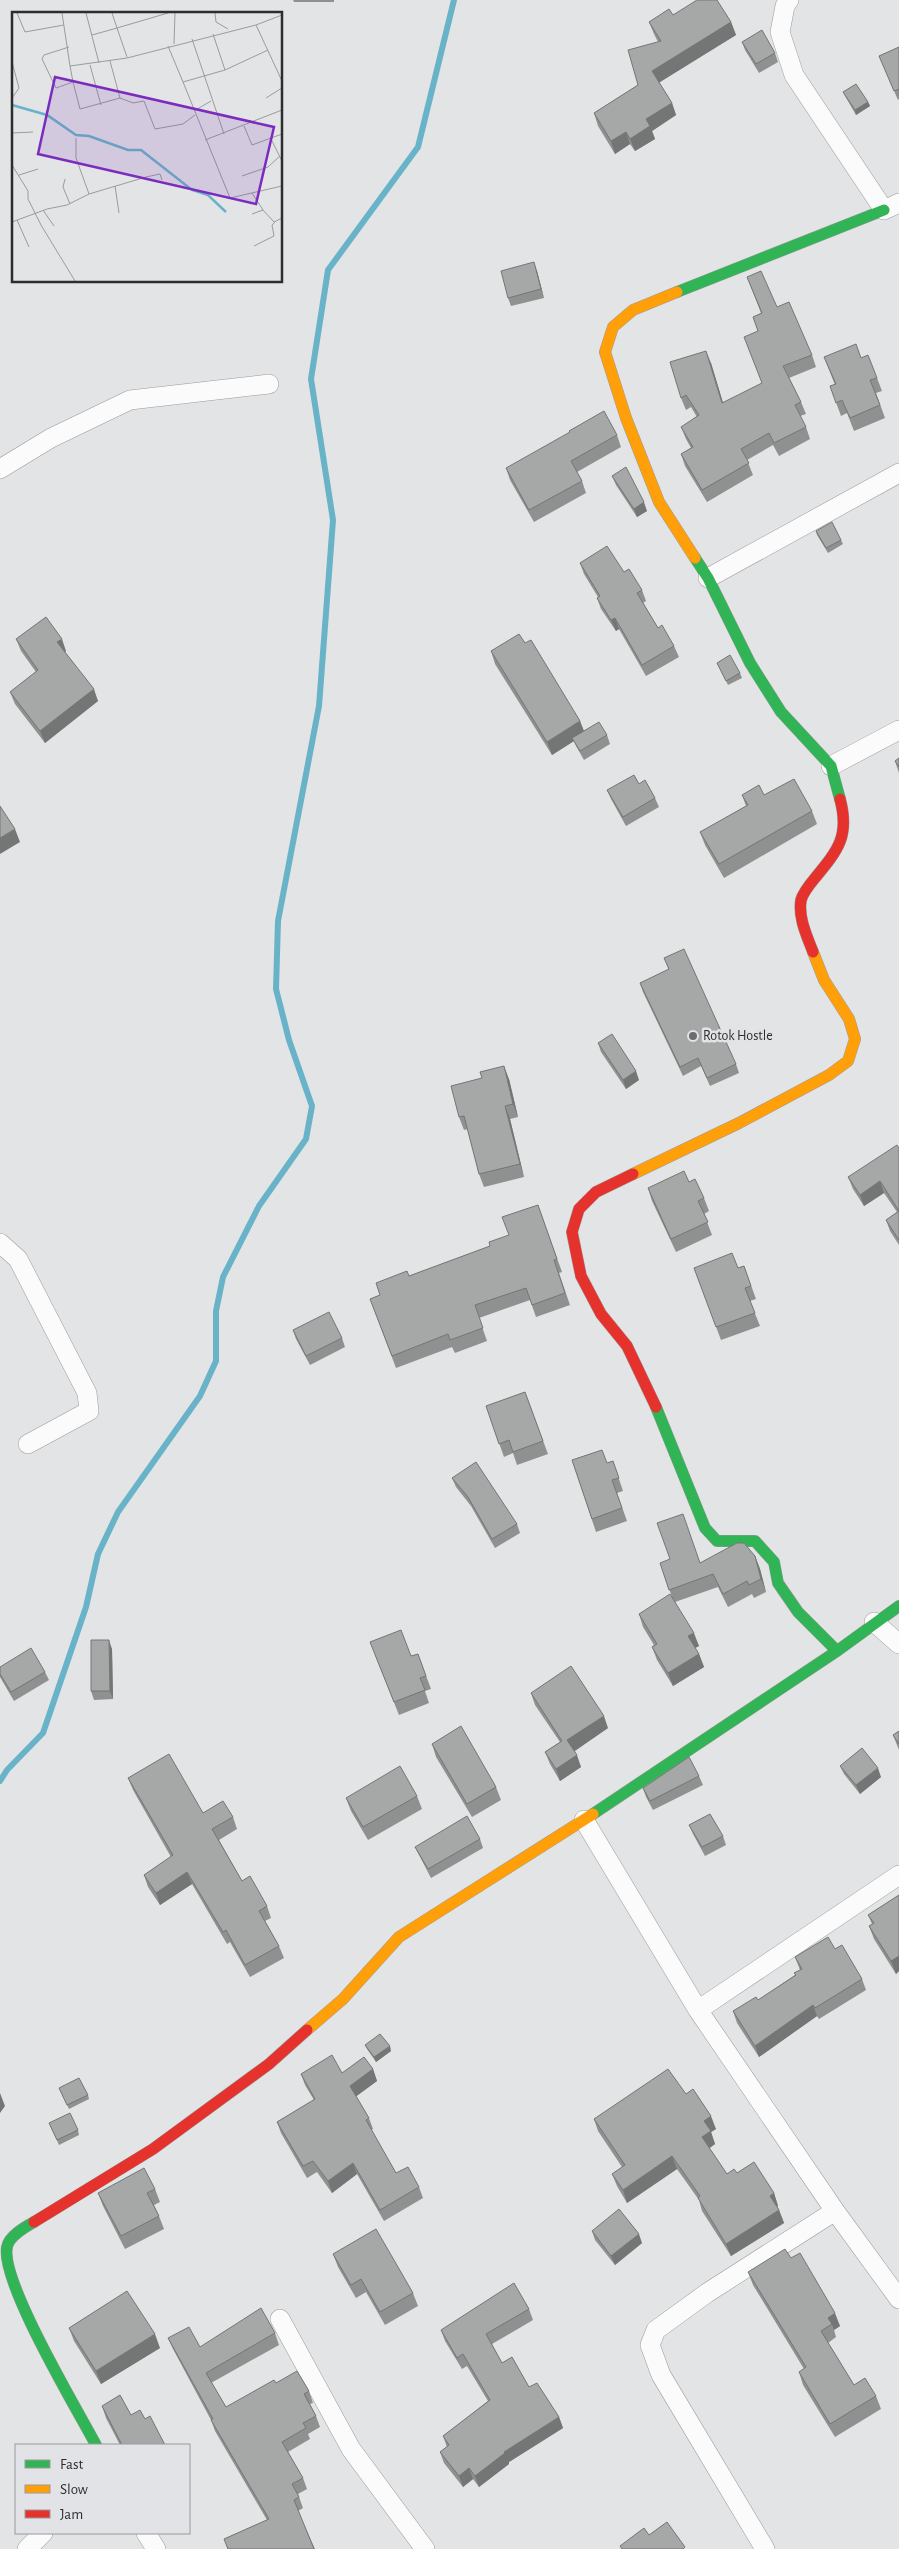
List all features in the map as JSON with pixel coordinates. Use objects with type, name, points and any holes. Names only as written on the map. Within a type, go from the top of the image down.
[{"type":"street","points":[[789,0],[785,6],[780,32],[794,75],[891,206],[633,310],[613,327],[605,352],[626,418],[659,502],[708,578],[750,663],[781,712],[831,766],[842,806],[843,835],[838,850],[809,885],[801,900],[802,922],[824,980],[849,1019],[855,1040],[848,1061],[829,1075],[739,1123],[596,1192],[579,1209],[572,1232],[581,1276],[601,1314],[628,1346],[658,1412],[705,1528],[717,1542],[755,1541],[774,1562],[778,1583],[798,1612],[837,1651]]},
{"type":"street","points":[[0,469],[52,438],[130,400],[269,384]]},
{"type":"street","points":[[708,578],[899,473]]},
{"type":"street","points":[[831,766],[899,730]]},
{"type":"street","points":[[0,1243],[18,1259],[87,1393],[88,1410],[28,1444]]},
{"type":"street","points":[[95,2444],[23,2307],[7,2268],[6,2246],[19,2231],[153,2149],[269,2064],[343,1999],[399,1936],[584,1820],[837,1651],[874,1622],[899,1606]]},
{"type":"street","points":[[874,1622],[899,1644]]},
{"type":"street","points":[[584,1820],[698,2010],[835,2211],[899,2299]]},
{"type":"street","points":[[698,2010],[899,1875]]},
{"type":"street","points":[[765,2549],[661,2375],[650,2345],[656,2330],[707,2293],[835,2211]]},
{"type":"street","points":[[280,2319],[351,2448],[425,2549]]},
{"type":"street","points":[[27,2549],[42,2534]]},
{"type":"street","points":[[147,2534],[156,2549]]},
{"type":"building","points":[[697,0],[717,0],[731,22],[652,71],[672,103],[646,119],[650,126],[630,139],[626,132],[611,141],[594,113],[638,85],[628,50],[661,41],[649,22],[669,9],[673,15]]},
{"type":"building","points":[[762,30],[775,53],[756,64],[742,42]]},
{"type":"building","points":[[899,47],[899,89],[894,91],[879,56]]},
{"type":"building","points":[[856,84],[868,102],[855,110],[843,92]]},
{"type":"building","points":[[534,262],[541,289],[508,298],[501,271]]},
{"type":"building","points":[[761,271],[777,307],[789,302],[812,355],[783,366],[801,402],[795,405],[806,427],[774,443],[769,433],[741,449],[749,463],[702,490],[681,454],[693,447],[681,427],[699,415],[686,395],[681,398],[670,362],[706,351],[722,403],[762,383],[744,337],[758,331],[753,317],[762,313],[747,277]]},
{"type":"building","points":[[856,344],[861,358],[868,355],[877,378],[870,380],[880,405],[850,418],[842,400],[836,403],[830,386],[836,384],[824,357]]},
{"type":"building","points":[[604,411],[617,435],[571,461],[582,481],[529,510],[506,468]]},
{"type":"building","points":[[626,467],[644,502],[634,509],[612,476]]},
{"type":"building","points":[[832,522],[841,540],[826,548],[816,531]]},
{"type":"building","points":[[607,546],[624,572],[629,569],[642,590],[637,593],[658,628],[662,625],[674,646],[642,665],[615,618],[611,620],[597,598],[600,596],[580,563]]},
{"type":"building","points":[[46,617],[62,639],[57,642],[94,689],[40,731],[10,692],[38,670],[16,639]]},
{"type":"building","points":[[519,634],[525,643],[531,640],[580,721],[547,742],[491,651]]},
{"type":"building","points":[[730,655],[740,673],[726,681],[717,663]]},
{"type":"building","points":[[599,722],[607,735],[580,751],[572,738]]},
{"type":"building","points":[[899,758],[899,767],[895,761]]},
{"type":"building","points":[[634,775],[639,784],[645,780],[655,798],[623,817],[607,790]]},
{"type":"building","points":[[794,779],[812,811],[719,864],[700,832],[748,805],[742,795],[759,785],[764,795]]},
{"type":"building","points":[[0,806],[15,829],[0,838]]},
{"type":"building","name":"Rotok Hostle","points":[[684,949],[736,1064],[707,1078],[698,1058],[680,1067],[640,983],[669,969],[664,958]]},
{"type":"building","points":[[612,1034],[636,1071],[623,1080],[598,1043]]},
{"type":"building","points":[[504,1066],[513,1104],[505,1106],[520,1164],[479,1174],[464,1116],[459,1117],[451,1086],[482,1078],[480,1072]]},
{"type":"building","points":[[897,1145],[899,1148],[899,1211],[880,1181],[860,1195],[848,1177]]},
{"type":"building","points":[[684,1171],[689,1182],[695,1179],[704,1198],[698,1201],[708,1222],[671,1239],[648,1188]]},
{"type":"building","points":[[538,1205],[557,1259],[554,1260],[565,1293],[532,1305],[526,1288],[475,1305],[483,1328],[450,1340],[448,1334],[392,1356],[370,1299],[380,1295],[376,1283],[407,1271],[409,1276],[490,1246],[489,1242],[509,1235],[502,1217]]},
{"type":"building","points":[[899,1211],[899,1240],[886,1220]]},
{"type":"building","points":[[732,1253],[738,1268],[744,1266],[751,1286],[745,1288],[755,1313],[716,1327],[694,1268]]},
{"type":"building","points":[[329,1312],[342,1338],[306,1356],[293,1330]]},
{"type":"building","points":[[525,1392],[543,1441],[513,1452],[509,1440],[499,1444],[486,1406]]},
{"type":"building","points":[[602,1450],[607,1463],[613,1461],[619,1478],[612,1480],[622,1508],[592,1519],[572,1460]]},
{"type":"building","points":[[476,1462],[517,1524],[492,1539],[468,1497],[452,1478]]},
{"type":"building","points":[[683,1514],[700,1563],[737,1543],[744,1543],[755,1556],[761,1579],[749,1585],[747,1581],[723,1594],[713,1574],[669,1590],[660,1563],[670,1559],[657,1523]]},
{"type":"building","points":[[670,1594],[694,1633],[688,1636],[699,1654],[668,1673],[652,1647],[657,1644],[639,1614]]},
{"type":"building","points":[[401,1630],[411,1656],[418,1654],[426,1676],[420,1678],[425,1690],[394,1702],[370,1642]]},
{"type":"building","points":[[91,1640],[109,1640],[110,1691],[91,1691]]},
{"type":"building","points":[[31,1648],[45,1672],[11,1692],[0,1674],[0,1667]]},
{"type":"building","points":[[571,1666],[604,1716],[567,1740],[577,1755],[556,1769],[545,1752],[562,1741],[531,1693]]},
{"type":"building","points":[[461,1726],[496,1787],[467,1804],[432,1744]]},
{"type":"building","points":[[899,1731],[899,1744],[893,1735]]},
{"type":"building","points":[[862,1748],[878,1768],[856,1785],[840,1766]]},
{"type":"building","points":[[169,1754],[203,1813],[223,1801],[233,1817],[212,1829],[242,1881],[250,1876],[267,1906],[259,1911],[279,1946],[245,1965],[226,1930],[223,1932],[187,1872],[156,1893],[144,1875],[173,1855],[128,1778]]},
{"type":"building","points":[[689,1757],[699,1776],[650,1801],[643,1788]]},
{"type":"building","points":[[400,1766],[417,1796],[363,1827],[346,1798]]},
{"type":"building","points":[[710,1814],[723,1836],[702,1847],[689,1825]]},
{"type":"building","points":[[467,1816],[480,1839],[428,1869],[415,1847]]},
{"type":"building","points":[[899,1895],[899,1956],[891,1961],[869,1926],[874,1923],[868,1915]]},
{"type":"building","points":[[828,1937],[835,1949],[842,1945],[862,1979],[815,2008],[813,2005],[755,2046],[733,2011],[756,1997],[758,2000],[796,1975],[794,1973],[802,1969],[795,1957]]},
{"type":"building","points":[[380,2034],[390,2046],[374,2057],[365,2045]]},
{"type":"building","points":[[332,2055],[342,2073],[364,2057],[373,2069],[350,2086],[369,2118],[366,2120],[396,2173],[408,2167],[419,2187],[380,2210],[353,2163],[328,2181],[313,2161],[303,2166],[277,2122],[315,2099],[301,2074]]},
{"type":"building","points":[[668,2069],[686,2094],[693,2089],[711,2116],[704,2121],[711,2131],[702,2137],[727,2174],[734,2169],[737,2173],[754,2162],[774,2193],[770,2196],[779,2210],[726,2244],[698,2198],[700,2196],[672,2156],[623,2190],[612,2174],[625,2165],[594,2119]]},
{"type":"building","points":[[79,2078],[88,2095],[67,2105],[59,2088]]},
{"type":"building","points":[[70,2113],[78,2130],[57,2140],[49,2123]]},
{"type":"building","points":[[144,2168],[155,2189],[147,2193],[159,2216],[121,2236],[98,2193]]},
{"type":"building","points":[[619,2209],[639,2234],[611,2256],[592,2231]]},
{"type":"building","points":[[376,2229],[413,2293],[380,2312],[361,2279],[351,2285],[333,2254]]},
{"type":"building","points":[[785,2249],[791,2258],[800,2253],[835,2313],[828,2318],[832,2324],[821,2331],[854,2385],[865,2378],[876,2396],[830,2424],[799,2372],[806,2367],[748,2272]]},
{"type":"building","points":[[514,2283],[529,2309],[486,2334],[502,2363],[512,2357],[529,2387],[537,2383],[559,2417],[504,2452],[475,2476],[469,2468],[459,2476],[440,2452],[449,2445],[443,2436],[490,2400],[463,2354],[457,2358],[441,2330]]},
{"type":"building","points":[[127,2291],[155,2334],[96,2371],[69,2328]]},
{"type":"building","points":[[261,2308],[275,2333],[206,2373],[226,2407],[274,2380],[276,2383],[297,2371],[309,2391],[304,2394],[316,2416],[303,2423],[306,2428],[282,2442],[303,2478],[292,2484],[299,2497],[294,2500],[314,2549],[228,2549],[224,2539],[269,2519],[211,2420],[213,2419],[168,2338],[189,2327],[200,2347]]},
{"type":"building","points":[[120,2395],[131,2415],[140,2410],[145,2419],[150,2416],[164,2444],[121,2444],[102,2406]]},
{"type":"building","points":[[667,2522],[685,2547],[683,2549],[622,2549],[620,2546],[644,2528],[649,2535]]},
{"type":"waterway","points":[[0,1781],[7,1770],[43,1733],[86,1607],[98,1554],[118,1512],[200,1396],[216,1361],[216,1311],[223,1277],[259,1206],[306,1139],[312,1106],[289,1040],[276,989],[278,921],[319,706],[333,520],[311,379],[328,270],[418,147],[454,0]]},
{"type":"traffic: fast","points":[[677,292],[884,210]]},
{"type":"traffic: fast","points":[[695,558],[708,578],[750,663],[781,712],[831,766],[840,799]]},
{"type":"traffic: fast","points":[[656,1407],[705,1528],[717,1541],[755,1541],[774,1562],[778,1583],[798,1612],[837,1651]]},
{"type":"traffic: fast","points":[[593,1814],[837,1651],[899,1606]]},
{"type":"traffic: fast","points":[[34,2222],[18,2232],[8,2243],[8,2264],[27,2315],[95,2444]]},
{"type":"traffic: slow","points":[[677,292],[633,310],[613,327],[605,352],[626,418],[659,502],[695,558]]},
{"type":"traffic: slow","points":[[633,1174],[739,1123],[829,1075],[848,1061],[855,1039],[849,1019],[824,980],[813,952]]},
{"type":"traffic: slow","points":[[307,2030],[343,1999],[399,1937],[593,1814]]},
{"type":"traffic: jam","points":[[813,952],[802,920],[801,900],[803,894],[830,859],[840,842],[844,823],[840,799]]},
{"type":"traffic: jam","points":[[633,1174],[596,1192],[579,1209],[572,1232],[581,1276],[601,1314],[627,1346],[656,1407]]},
{"type":"traffic: jam","points":[[34,2222],[153,2149],[269,2064],[307,2030]]},
{"type":"place","name":"Rotok Hostle","points":[[693,1036]]}]
